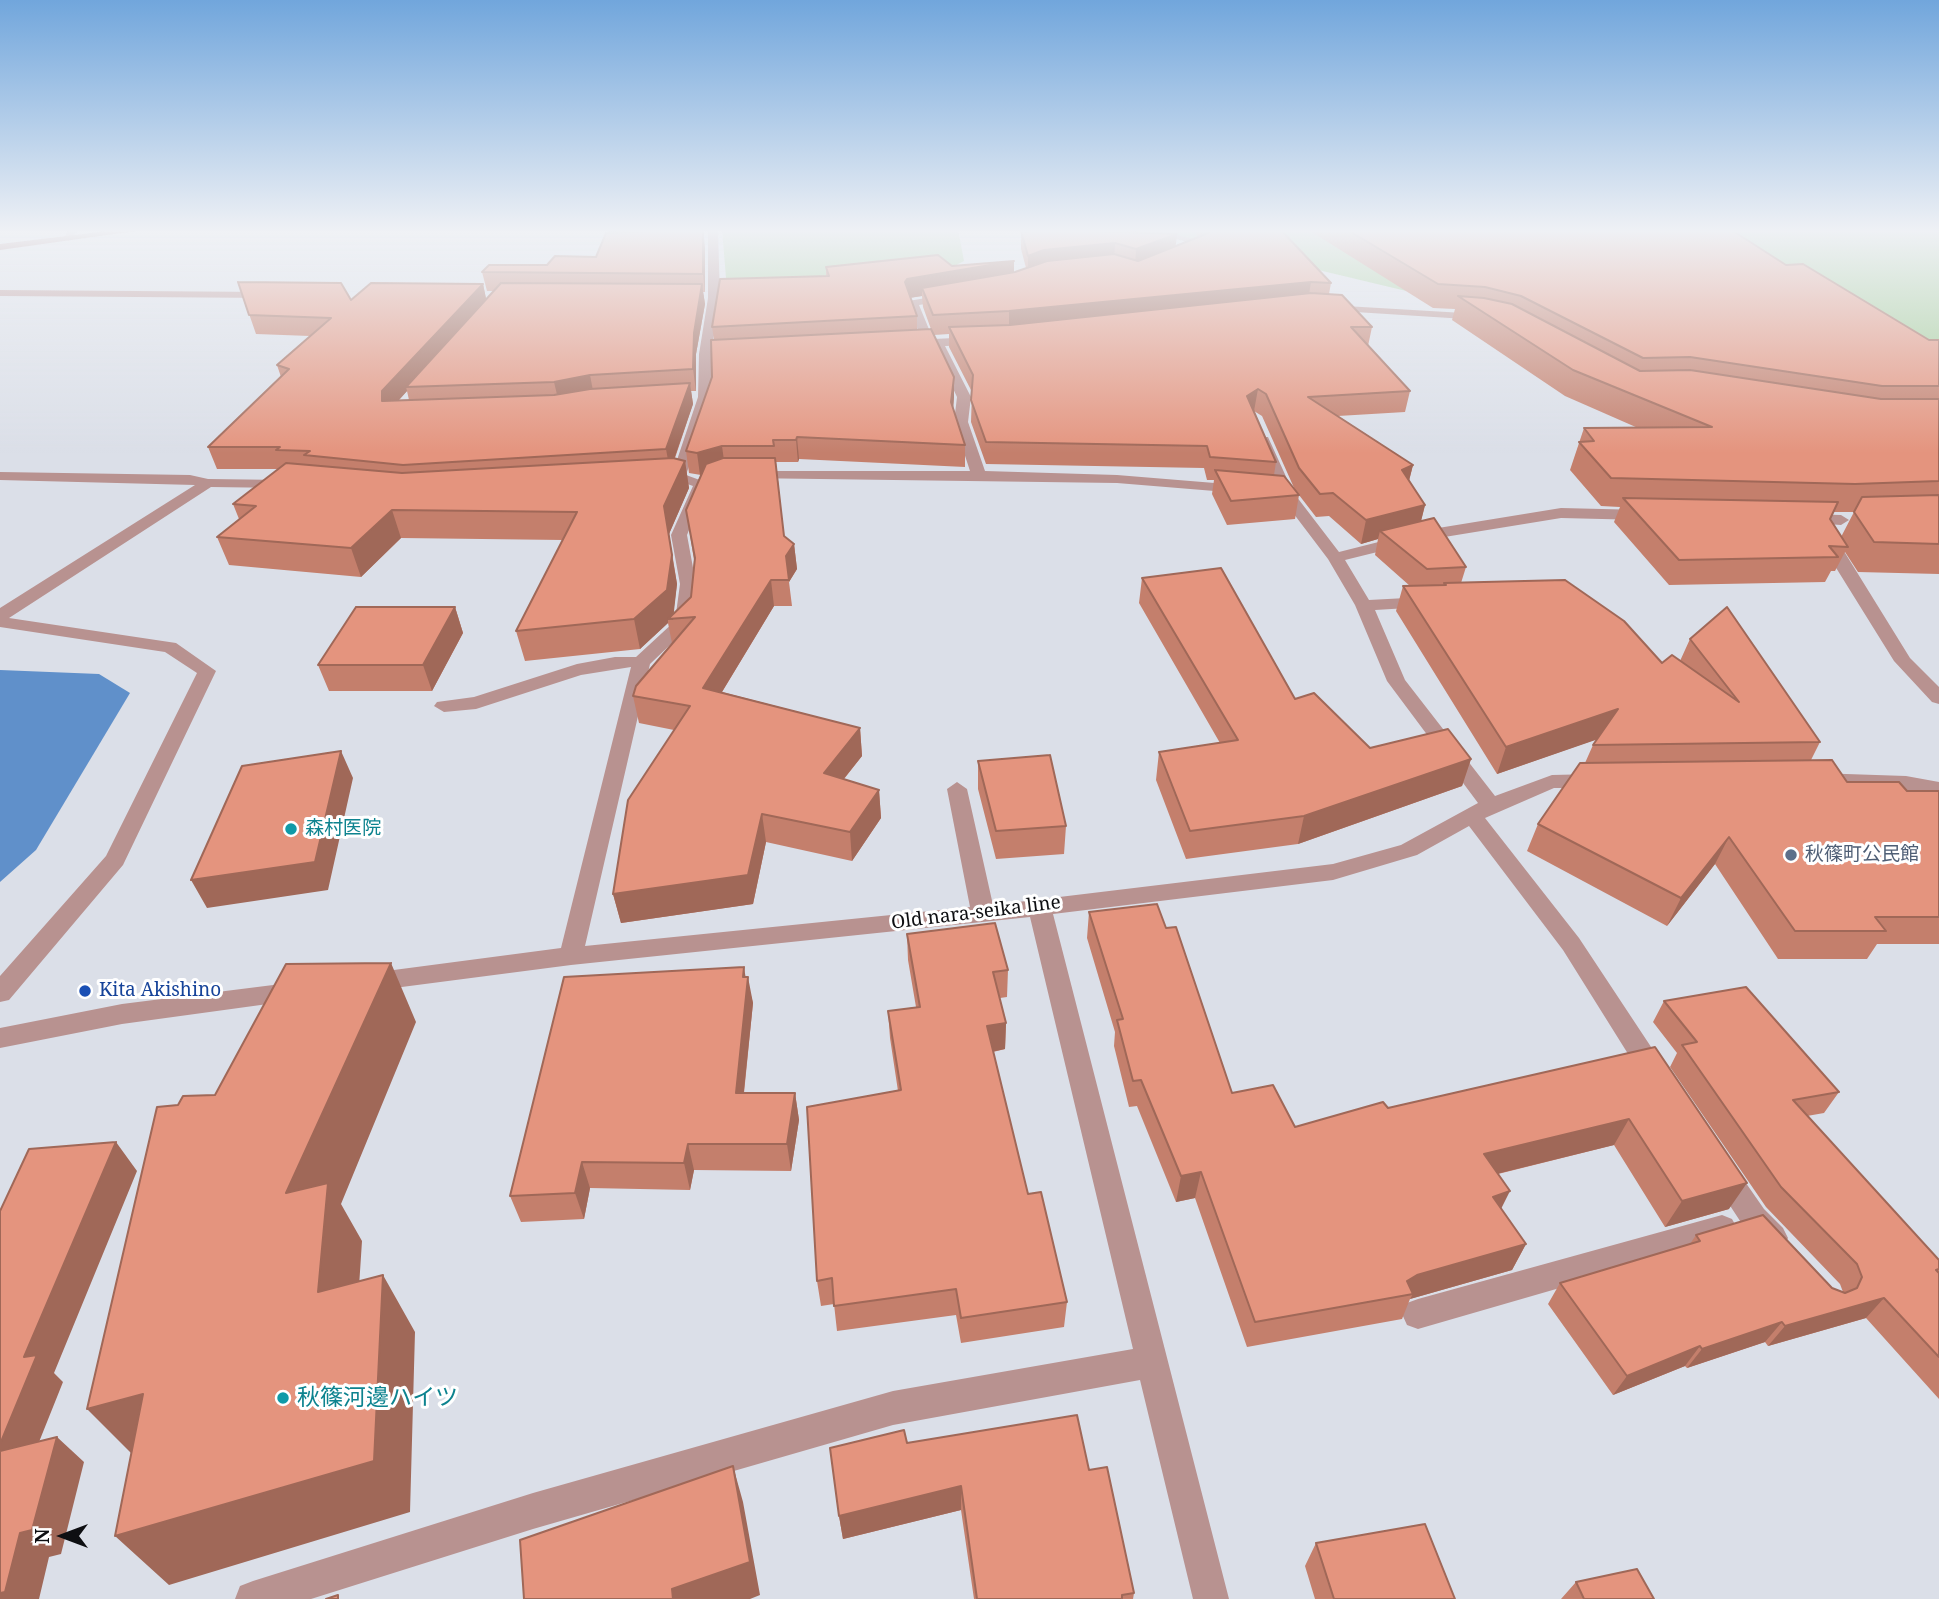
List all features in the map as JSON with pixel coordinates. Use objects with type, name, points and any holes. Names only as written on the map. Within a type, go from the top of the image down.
[{"type":"street","points":[[570,956],[641,662],[684,623],[688,584],[679,535],[707,481],[672,479],[712,354],[708,304]]},
{"type":"street","points":[[912,304],[964,397],[961,422],[979,475]]},
{"type":"street","points":[[1321,307],[1478,316],[1499,321]]},
{"type":"street","points":[[900,343],[985,340]]},
{"type":"street","points":[[1259,430],[1286,492],[1335,558],[1364,605],[1396,681],[1669,1096]]},
{"type":"street","points":[[738,475],[979,475],[1117,479],[1286,492]]},
{"type":"street","points":[[0,476],[299,484]]},
{"type":"street","points":[[0,616],[208,483]]},
{"type":"street","points":[[1335,558],[1426,535],[1561,513],[1659,516]]},
{"type":"street","points":[[1785,519],[1864,518]]},
{"type":"street","points":[[1841,520],[1828,542],[1903,661],[1939,698]]},
{"type":"street","points":[[1364,605],[1444,600]]},
{"type":"street","points":[[0,622],[170,647],[207,671],[115,859],[0,993]]},
{"type":"street","points":[[444,706],[476,703],[577,670],[615,662],[641,662]]},
{"type":"street","points":[[1800,779],[1841,778],[1939,789]]},
{"type":"street","name":"Old nara-seika line","points":[[353,984],[570,956],[984,914],[1333,872],[1409,850],[1481,811],[1552,782],[1621,781]]},
{"type":"street","points":[[957,789],[984,914]]},
{"type":"street","points":[[1039,906],[1211,1599]]},
{"type":"street","points":[[0,1038],[122,1014],[326,988]]},
{"type":"street","points":[[1708,1151],[1754,1218],[1790,1257]]},
{"type":"street","points":[[1418,1314],[1754,1218]]},
{"type":"street","points":[[253,1599],[533,1511],[893,1408],[1152,1362]]},
{"type":"green space","points":[[1459,304],[1939,304],[1939,410]]},
{"type":"water","points":[[0,670],[99,674],[130,693],[36,850],[0,882]]},
{"type":"building","points":[[245,304],[464,304],[382,391],[382,401],[554,395],[590,389],[690,383],[666,449],[403,465],[304,455],[310,451],[276,450],[280,447],[208,447],[289,369],[277,365],[331,318],[249,315]]},
{"type":"building","points":[[482,304],[699,304],[694,333],[693,369],[590,375],[554,382],[406,387]]},
{"type":"building","points":[[716,304],[913,304],[917,316],[712,327]]},
{"type":"building","points":[[928,304],[1086,304],[1009,311],[933,315]]},
{"type":"building","points":[[1211,304],[1350,304],[1372,327],[1351,327],[1410,391],[1308,397],[1413,465],[1402,470],[1425,505],[1366,520],[1333,493],[1320,494],[1299,468],[1266,394],[1258,389],[1247,396],[1276,462],[1210,457],[1207,446],[986,442],[971,400],[973,375],[949,327],[1010,325]]},
{"type":"building","points":[[1470,304],[1512,304],[1640,371],[1690,370],[1881,399],[1939,399],[1939,481],[1855,484],[1611,478],[1579,442],[1594,441],[1584,428],[1712,427],[1573,370]]},
{"type":"building","points":[[1536,304],[1869,304],[1929,340],[1939,340],[1939,386],[1882,386],[1690,357],[1643,358]]},
{"type":"building","points":[[931,329],[954,377],[951,402],[965,445],[797,437],[796,440],[773,440],[774,446],[722,446],[697,453],[686,451],[712,377],[711,340]]},
{"type":"building","points":[[673,458],[685,461],[664,506],[672,555],[667,590],[634,619],[516,631],[577,512],[392,510],[351,548],[217,537],[256,506],[233,504],[286,463],[402,473]]},
{"type":"building","points":[[723,458],[775,458],[784,536],[794,544],[786,556],[789,580],[771,580],[703,688],[860,728],[824,773],[879,790],[850,832],[762,814],[748,875],[613,894],[628,800],[690,706],[633,696],[636,686],[695,617],[668,619],[691,597],[695,558],[686,510],[706,464]]},
{"type":"building","points":[[1215,470],[1284,476],[1299,495],[1231,501]]},
{"type":"building","points":[[1939,495],[1939,544],[1874,542],[1854,512],[1862,497]]},
{"type":"building","points":[[1623,498],[1838,502],[1830,519],[1848,547],[1829,546],[1838,557],[1679,560]]},
{"type":"building","points":[[1434,518],[1466,567],[1427,569],[1380,531]]},
{"type":"building","points":[[1221,568],[1295,699],[1314,693],[1370,748],[1448,729],[1471,759],[1304,816],[1190,831],[1159,752],[1238,740],[1142,578]]},
{"type":"building","points":[[1565,580],[1624,621],[1662,663],[1672,655],[1739,702],[1690,639],[1727,607],[1820,742],[1593,745],[1618,709],[1506,747],[1403,586]]},
{"type":"building","points":[[356,607],[455,607],[423,665],[318,665]]},
{"type":"building","points":[[341,751],[315,862],[191,880],[242,766]]},
{"type":"building","points":[[1050,755],[1066,826],[996,831],[978,761]]},
{"type":"building","points":[[1832,760],[1847,782],[1899,782],[1907,791],[1939,791],[1939,917],[1875,917],[1886,931],[1795,931],[1729,837],[1681,898],[1538,824],[1580,763]]},
{"type":"building","points":[[1157,904],[1166,928],[1176,927],[1232,1093],[1273,1085],[1295,1127],[1383,1102],[1388,1108],[1655,1047],[1747,1183],[1682,1201],[1629,1119],[1484,1154],[1510,1191],[1493,1197],[1526,1244],[1417,1275],[1407,1281],[1413,1294],[1255,1322],[1201,1172],[1181,1176],[1141,1080],[1133,1081],[1117,1020],[1123,1019],[1089,912]]},
{"type":"building","points":[[995,923],[1008,970],[993,972],[1006,1023],[987,1026],[1028,1194],[1041,1192],[1067,1302],[961,1318],[956,1289],[834,1306],[832,1278],[817,1281],[807,1107],[901,1090],[888,1011],[920,1007],[907,934]]},
{"type":"building","points":[[391,963],[286,1193],[328,1183],[318,1292],[383,1275],[374,1461],[115,1536],[143,1394],[87,1409],[157,1107],[178,1105],[183,1096],[215,1095],[286,964]]},
{"type":"building","points":[[744,967],[743,977],[748,977],[736,1093],[795,1093],[787,1144],[688,1144],[684,1163],[582,1162],[575,1193],[510,1196],[564,977]]},
{"type":"building","points":[[1746,987],[1839,1092],[1793,1100],[1939,1260],[1939,1269],[1936,1270],[1939,1273],[1939,1357],[1884,1298],[1785,1326],[1782,1322],[1702,1349],[1700,1346],[1627,1376],[1560,1283],[1700,1241],[1696,1235],[1763,1215],[1832,1288],[1845,1293],[1857,1288],[1862,1277],[1857,1264],[1781,1187],[1682,1045],[1697,1042],[1664,1001]]},
{"type":"building","points":[[116,1142],[24,1357],[37,1355],[0,1444],[0,1211],[29,1149]]},
{"type":"building","points":[[1077,1415],[1089,1470],[1107,1467],[1134,1593],[1122,1595],[1122,1599],[977,1599],[961,1486],[839,1516],[830,1448],[904,1430],[907,1443]]},
{"type":"building","points":[[57,1437],[32,1530],[20,1533],[5,1592],[0,1593],[0,1451]]},
{"type":"building","points":[[733,1466],[750,1562],[672,1589],[673,1599],[524,1599],[520,1540]]},
{"type":"building","points":[[1425,1524],[1455,1599],[1334,1599],[1316,1543]]},
{"type":"building","points":[[1637,1569],[1654,1599],[1584,1599],[1576,1582]]},
{"type":"place","name":"森村医院","points":[[291,829]]},
{"type":"place","name":"秋篠町公民館","points":[[1791,855]]},
{"type":"place","name":"Kita Akishino","points":[[85,991]]},
{"type":"place","name":"秋篠河邊ハイツ","points":[[283,1398]]}]
